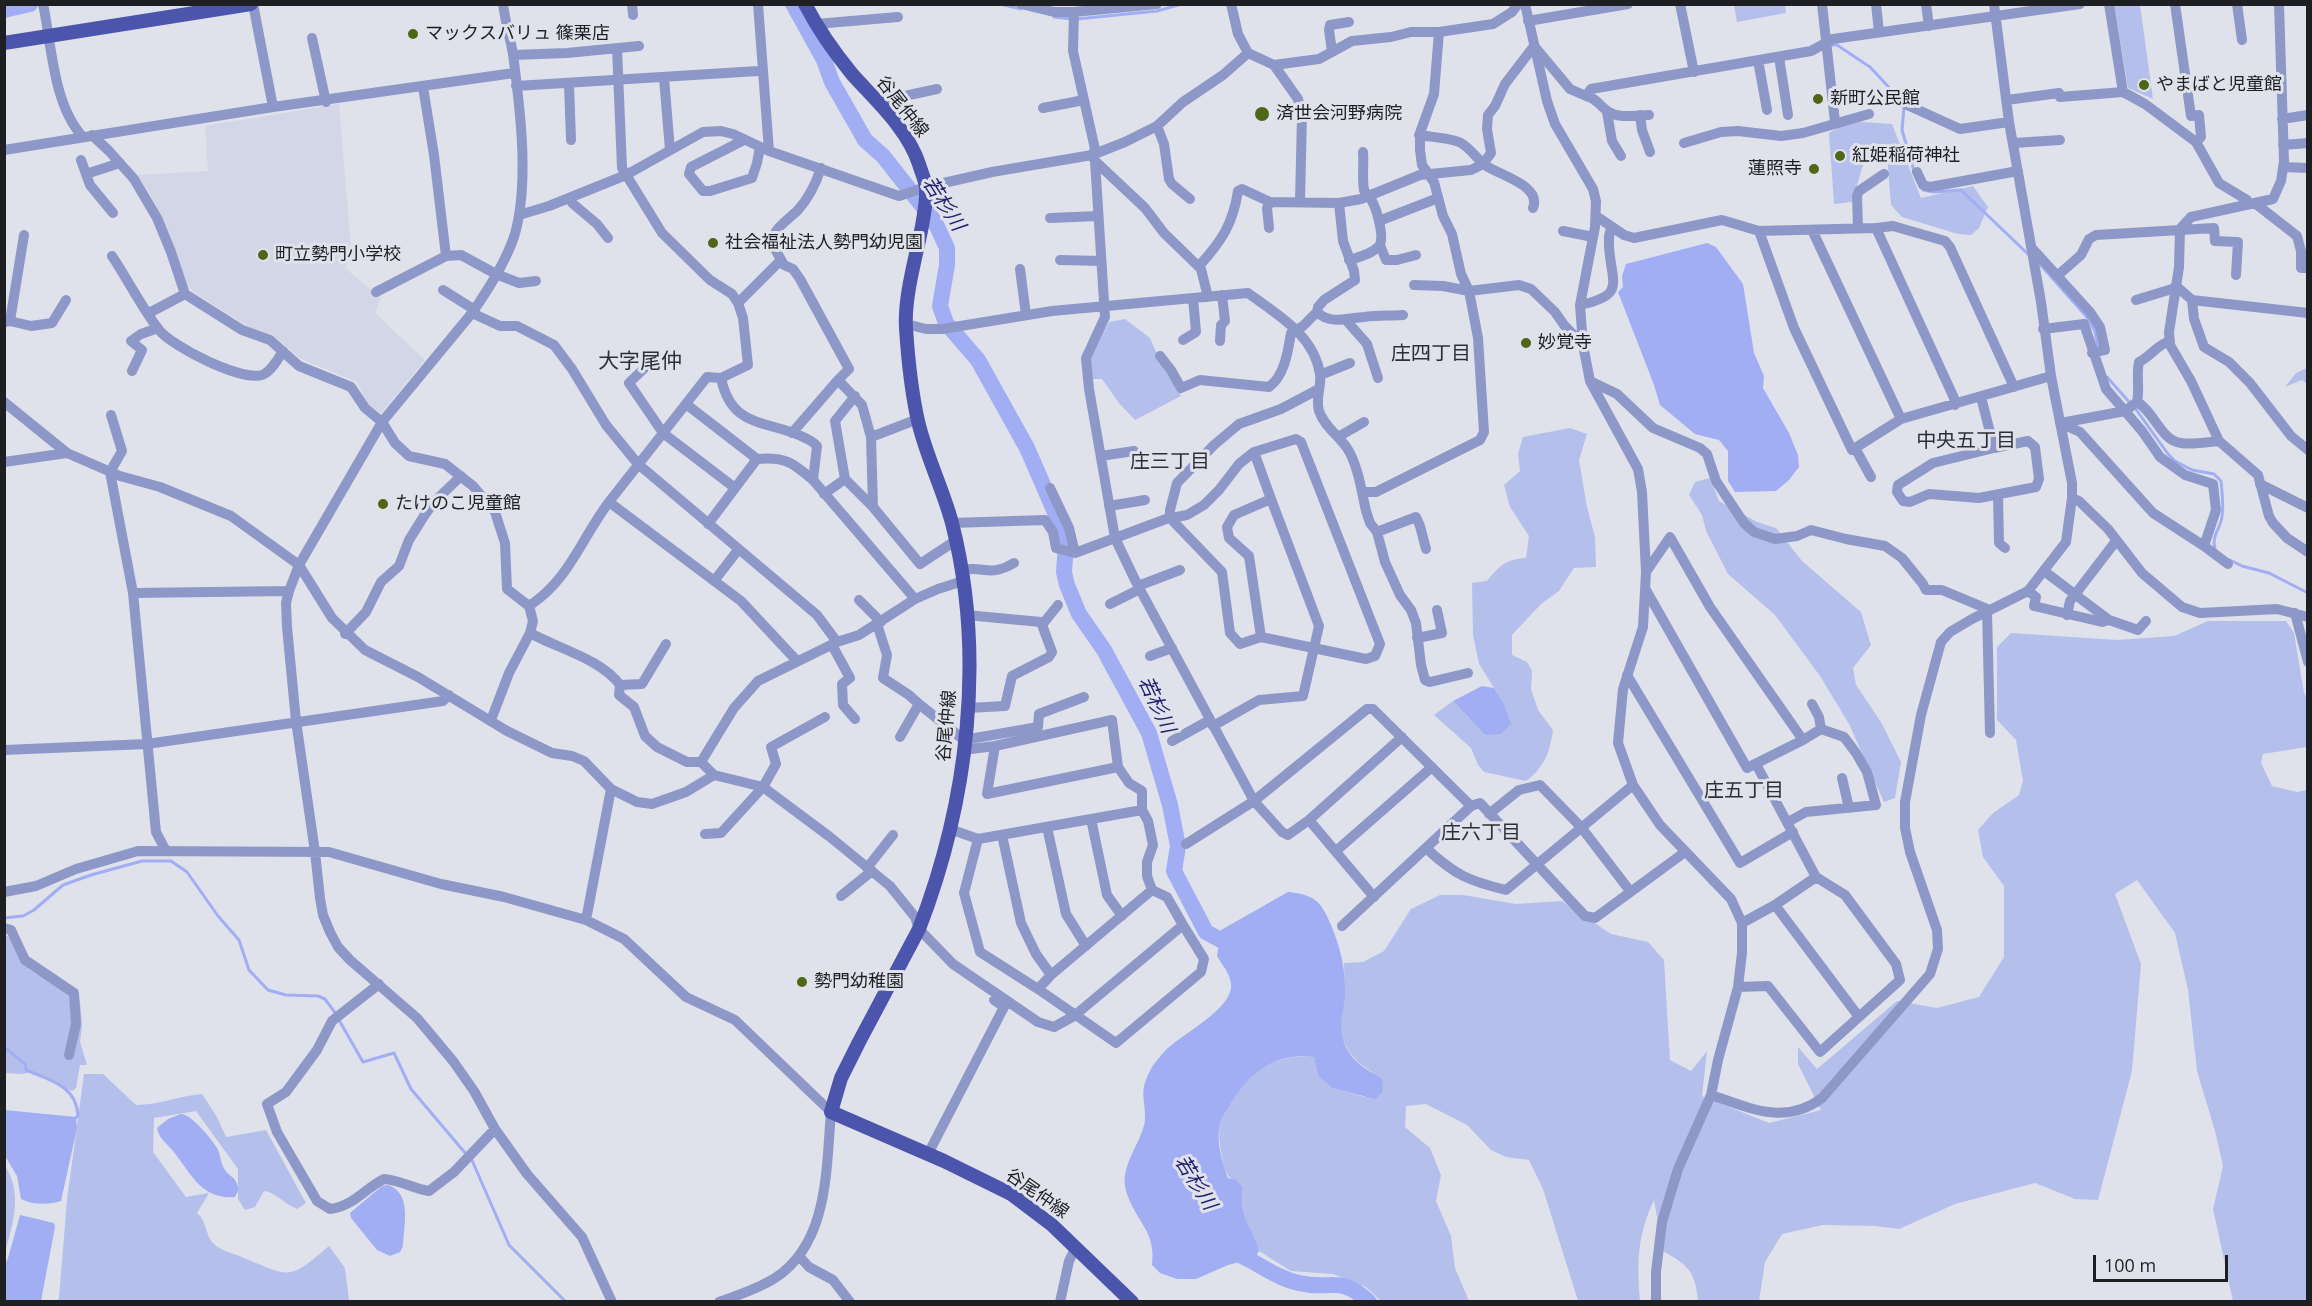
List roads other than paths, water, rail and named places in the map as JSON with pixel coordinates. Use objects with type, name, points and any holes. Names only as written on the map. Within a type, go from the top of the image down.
[{"type":"main road","points":[[4,43],[252,4]]},
{"type":"main road","name":"谷尾仲線","points":[[805,4],[816,24],[850,71],[900,128],[913,149],[923,193],[924,216],[906,324],[910,371],[918,419],[952,523],[962,575],[969,648],[968,708],[964,745],[950,828],[928,905],[919,929],[854,1051],[831,1112],[928,1154],[1011,1194],[1052,1225],[1132,1302]]},
{"type":"street","points":[[43,4],[61,96],[72,125],[120,163],[134,179],[158,218],[185,294],[242,330],[270,340],[299,366],[351,387],[365,408],[382,422],[395,443],[409,456],[446,464],[473,486],[495,512],[505,543],[507,589],[529,606],[533,621],[530,633],[516,657],[491,720]]},
{"type":"street","points":[[252,4],[273,108]]},
{"type":"street","points":[[503,4],[513,55],[521,134],[522,198],[513,239],[474,312],[382,422],[299,565],[288,591],[287,627],[296,721],[320,898],[323,915],[330,932],[338,947],[350,960],[417,1018],[442,1047],[474,1091],[495,1130],[527,1174],[582,1237],[612,1302]]},
{"type":"street","points":[[744,140],[691,166],[690,174],[698,187],[703,191],[710,191],[752,178],[765,149],[758,4]]},
{"type":"street","points":[[1021,4],[1054,12],[1157,4]]},
{"type":"street","points":[[1231,4],[1238,34],[1248,53],[1274,65],[1298,99],[1302,116],[1300,201]]},
{"type":"street","points":[[1274,65],[1319,59],[1352,41],[1391,37],[1411,32],[1439,32],[1493,24],[1512,12],[1518,4]]},
{"type":"street","points":[[1525,4],[1546,101],[1555,124],[1593,189],[1596,201],[1593,237],[1580,305],[1583,345],[1590,381],[1638,468],[1642,492],[1646,572],[1643,627],[1627,675],[1620,708],[1618,743],[1633,785],[1660,825],[1731,899],[1742,923],[1742,953],[1738,987],[1711,1095],[1678,1169],[1662,1222],[1656,1272],[1656,1302]]},
{"type":"street","points":[[1528,21],[1628,4]]},
{"type":"street","points":[[1680,4],[1694,72]]},
{"type":"street","points":[[1822,4],[1835,122]]},
{"type":"street","points":[[1876,4],[1879,32]]},
{"type":"street","points":[[1926,4],[1929,26]]},
{"type":"street","points":[[1586,96],[1591,89],[1810,51],[1833,39],[1929,26],[1995,10],[2080,4]]},
{"type":"street","points":[[2109,4],[2124,92]]},
{"type":"street","points":[[2175,4],[2191,116],[2199,114],[2201,137],[2196,142]]},
{"type":"street","points":[[2237,4],[2242,40]]},
{"type":"street","points":[[2279,4],[2283,145],[2281,181],[2273,199],[2191,217],[2180,229],[2179,267],[2169,333],[2170,341],[2219,441],[2258,475],[2273,523],[2287,538],[2307,552]]},
{"type":"street","points":[[1711,1095],[1765,1112],[1788,1114],[1808,1107],[1822,1098],[1930,974],[1938,949],[1937,930],[1910,852],[1904,815],[1912,756],[1941,642],[1971,619],[2028,591],[2066,542],[2072,483],[2051,376],[2041,302],[2009,122],[1995,10]]},
{"type":"street","points":[[1074,12],[1074,51],[1095,149],[1105,307],[1105,317],[1086,358],[1089,389],[1115,538],[1139,588],[1254,801],[1282,832],[1288,835],[1309,820],[1402,737]]},
{"type":"street","points":[[816,24],[898,17]]},
{"type":"street","points":[[1332,51],[1330,25],[1349,22]]},
{"type":"street","points":[[1362,492],[1376,492],[1480,440],[1484,432],[1478,338],[1469,291],[1461,274],[1452,234],[1443,216],[1434,182],[1422,165],[1419,135],[1434,94],[1439,32]]},
{"type":"street","points":[[312,38],[326,102]]},
{"type":"street","points":[[513,55],[639,46]]},
{"type":"street","points":[[1533,46],[1570,89],[1601,103],[1607,112],[1612,141],[1622,156]]},
{"type":"street","points":[[1199,266],[1223,238],[1235,212],[1238,191],[1242,189],[1270,202],[1338,202],[1369,196],[1427,173],[1472,170],[1483,164],[1491,153],[1487,129],[1488,115],[1506,84],[1533,46]]},
{"type":"street","points":[[529,606],[553,588],[579,553],[592,524],[706,377],[721,378],[748,365],[743,318],[738,303],[732,294],[710,280],[662,233],[622,168],[617,48]]},
{"type":"street","points":[[519,215],[570,198],[626,175],[703,132],[712,130],[733,134],[765,149],[899,196],[923,193],[992,172],[1094,158],[1157,126],[1183,102],[1223,75],[1248,53]]},
{"type":"street","points":[[1779,57],[1788,115]]},
{"type":"street","points":[[1758,60],[1767,110]]},
{"type":"street","points":[[516,86],[758,71]]},
{"type":"street","points":[[4,150],[514,73]]},
{"type":"street","points":[[664,78],[670,150]]},
{"type":"street","points":[[568,84],[571,140]]},
{"type":"street","points":[[423,87],[446,256]]},
{"type":"street","points":[[877,102],[937,89]]},
{"type":"street","points":[[2007,100],[2059,93],[2060,97],[2124,92],[2145,104],[2196,142],[2219,183],[2251,202],[2297,236],[2301,250],[2301,268],[2307,268]]},
{"type":"street","points":[[1043,108],[1084,100]]},
{"type":"street","points":[[1905,104],[1960,129],[2009,122]]},
{"type":"street","points":[[1607,112],[1623,116],[1644,115],[1642,130],[1650,152]]},
{"type":"street","points":[[1684,143],[1721,132],[1738,131],[1781,136],[1869,114]]},
{"type":"street","points":[[2282,119],[2307,115]]},
{"type":"street","points":[[1157,126],[1164,144],[1169,179],[1190,199]]},
{"type":"street","points":[[1419,135],[1460,142],[1483,164],[1525,186],[1531,192],[1533,207]]},
{"type":"street","points":[[2014,143],[2060,140]]},
{"type":"street","points":[[2283,145],[2307,142]]},
{"type":"street","points":[[1349,260],[1364,255],[1380,245],[1382,240],[1379,221],[1365,191],[1363,152]]},
{"type":"street","points":[[1094,158],[1145,207],[1164,233],[1199,266],[1208,297]]},
{"type":"street","points":[[81,160],[90,185],[113,213]]},
{"type":"street","points":[[86,174],[120,163]]},
{"type":"street","points":[[2283,167],[2307,168]]},
{"type":"street","points":[[792,433],[849,369],[800,279],[793,269],[784,265],[771,243],[774,232],[799,210],[814,186],[821,168]]},
{"type":"street","points":[[1917,172],[1923,185],[1930,187],[2018,171]]},
{"type":"street","points":[[1858,228],[1857,196],[1859,191],[1884,174]]},
{"type":"street","points":[[570,198],[608,238]]},
{"type":"street","points":[[1379,221],[1438,198]]},
{"type":"street","points":[[1269,228],[1267,208],[1270,202]]},
{"type":"street","points":[[1160,356],[1181,388],[1200,380],[1269,387],[1274,383],[1287,358],[1291,333],[1304,326],[1324,300],[1355,280],[1343,241],[1338,202]]},
{"type":"street","points":[[1050,218],[1098,216]]},
{"type":"street","points":[[1596,216],[1624,235],[1634,238],[1722,220],[1759,231],[1893,226],[1945,241],[1950,247],[2014,387]]},
{"type":"street","points":[[1580,305],[1609,295],[1614,287],[1610,269],[1609,234],[1612,228]]},
{"type":"street","points":[[1876,228],[1954,398],[1955,405]]},
{"type":"street","points":[[2057,276],[2081,255],[2089,239],[2096,235],[2214,228],[2215,241],[2238,242],[2236,275]]},
{"type":"street","points":[[1812,230],[1901,420]]},
{"type":"street","points":[[1563,231],[1593,237]]},
{"type":"street","points":[[1759,231],[1794,328],[1852,450],[1901,420],[2051,376]]},
{"type":"street","points":[[24,235],[7,321],[31,326],[52,323],[66,300]]},
{"type":"street","points":[[1380,245],[1386,260],[1397,260],[1416,255]]},
{"type":"street","points":[[2031,247],[2090,312],[2100,327],[2107,356],[2092,353]]},
{"type":"street","points":[[376,291],[446,256],[461,255],[495,274],[519,283],[536,281]]},
{"type":"street","points":[[112,256],[158,328],[205,360],[234,373],[261,375],[269,371],[283,351]]},
{"type":"street","points":[[738,303],[753,291],[781,260]]},
{"type":"street","points":[[1060,260],[1101,261]]},
{"type":"street","points":[[1020,269],[1026,315]]},
{"type":"street","points":[[1414,285],[1443,286],[1469,291],[1519,285],[1531,289],[1555,312],[1583,345]]},
{"type":"street","points":[[2136,300],[2172,290],[2175,286]]},
{"type":"street","points":[[2175,286],[2192,300],[2307,313]]},
{"type":"street","points":[[443,291],[500,326],[517,326],[554,345],[572,369],[606,425],[638,464],[818,615],[835,644],[850,678],[842,684],[843,705],[855,719]]},
{"type":"street","points":[[906,324],[926,330],[942,329],[1052,311],[1248,293],[1296,330],[1309,344],[1316,357],[1320,375],[1317,390],[1319,411],[1327,426],[1348,450],[1359,477],[1370,523],[1377,532],[1385,562],[1416,623],[1425,680],[1430,682],[1468,673]]},
{"type":"street","points":[[149,313],[185,294]]},
{"type":"street","points":[[1220,341],[1221,325],[1225,321],[1222,295]]},
{"type":"street","points":[[1183,340],[1196,332],[1193,298]]},
{"type":"street","points":[[2192,300],[2194,319],[2204,347],[2229,362],[2250,383],[2273,416],[2307,450]]},
{"type":"street","points":[[1317,312],[1329,319],[1345,320],[1365,316],[1403,315]]},
{"type":"street","points":[[1345,320],[1367,344],[1378,378]]},
{"type":"street","points":[[2043,329],[2084,324],[2106,389],[2142,431],[2160,457],[2185,475],[2213,484],[2216,510],[2204,546]]},
{"type":"street","points":[[132,371],[142,350],[131,341],[141,334],[158,328]]},
{"type":"street","points":[[2138,402],[2139,388],[2136,380],[2139,362],[2150,357],[2160,345],[2170,341]]},
{"type":"street","points":[[657,356],[629,383],[663,433],[735,488]]},
{"type":"street","points":[[1320,375],[1350,363]]},
{"type":"street","points":[[721,378],[725,395],[744,418],[814,442],[817,446],[813,480]]},
{"type":"street","points":[[838,380],[862,405],[871,437],[873,507]]},
{"type":"street","points":[[1590,381],[1617,394],[1653,428],[1700,448],[1707,454],[1716,481],[1744,523],[1754,532],[1775,539],[1797,536],[1811,530],[1886,546],[1902,558],[1926,590],[1942,590],[1989,611]]},
{"type":"street","points":[[952,523],[1045,520],[1053,532],[1056,548],[1075,553],[1170,518],[1186,514],[1204,505],[1239,464],[1254,452],[1296,439],[1301,442],[1380,645],[1375,656],[1366,659],[1261,637],[1240,644],[1230,633],[1222,572],[1170,518],[1177,483],[1214,445],[1239,424],[1281,409],[1317,390]]},
{"type":"street","points":[[855,396],[835,421],[845,479],[873,507],[920,564],[955,541]]},
{"type":"street","points":[[1981,397],[1994,448]]},
{"type":"street","points":[[4,402],[66,453],[110,472],[160,487],[231,516],[299,565],[332,618],[345,634],[365,650],[552,753],[572,756],[584,761],[611,789],[637,802],[652,804],[686,792],[714,775]]},
{"type":"street","points":[[2060,423],[2125,411],[2138,402]]},
{"type":"street","points":[[2138,402],[2174,441],[2180,443],[2219,441]]},
{"type":"street","points":[[686,404],[757,459],[773,458],[787,461],[813,480],[915,600]]},
{"type":"street","points":[[111,416],[122,451],[110,472],[133,593],[156,832],[166,851]]},
{"type":"street","points":[[871,437],[918,419]]},
{"type":"street","points":[[1338,436],[1364,423]]},
{"type":"street","points":[[2060,423],[2080,432],[2153,513],[2228,564]]},
{"type":"street","points":[[2028,441],[2035,447],[2038,479],[2036,487],[1979,498],[1929,494],[1910,502],[1903,501],[1897,492],[1898,485],[1933,464],[1994,448],[2028,441]]},
{"type":"street","points":[[1855,448],[1871,477]]},
{"type":"street","points":[[1101,456],[1134,451]]},
{"type":"street","points":[[1172,741],[1259,700],[1303,696],[1319,626],[1254,452]]},
{"type":"street","points":[[4,462],[66,453]]},
{"type":"street","points":[[708,524],[757,459]]},
{"type":"street","points":[[345,634],[366,612],[381,582],[399,566],[409,540],[434,502],[461,476]]},
{"type":"street","points":[[824,494],[845,479]]},
{"type":"street","points":[[2260,484],[2307,508]]},
{"type":"street","points":[[1050,488],[1069,528],[1075,553]]},
{"type":"street","points":[[1998,495],[1999,543],[2005,548]]},
{"type":"street","points":[[2072,498],[2079,501],[2108,529],[2142,573],[2182,607],[2200,613],[2277,609],[2307,617]]},
{"type":"street","points":[[1261,637],[1249,556],[1229,538],[1227,527],[1234,515],[1271,499]]},
{"type":"street","points":[[1109,506],[1145,500]]},
{"type":"street","points":[[609,502],[741,601],[797,661]]},
{"type":"street","points":[[1377,532],[1416,517],[1426,549]]},
{"type":"street","points":[[1646,572],[1670,537],[1710,607],[1803,740]]},
{"type":"street","points":[[2067,615],[2070,601],[2116,541]]},
{"type":"street","points":[[714,581],[738,550]]},
{"type":"street","points":[[701,762],[734,708],[758,681],[797,661],[859,635],[898,608],[938,589],[972,568],[993,572],[1014,563]]},
{"type":"street","points":[[1110,604],[1180,570]]},
{"type":"street","points":[[2044,571],[2109,620],[2138,630],[2146,621]]},
{"type":"street","points":[[1646,590],[1747,768],[1821,729]]},
{"type":"street","points":[[133,593],[288,591]]},
{"type":"street","points":[[2028,591],[2036,597],[2034,606],[2102,622],[2109,620]]},
{"type":"street","points":[[859,600],[879,623],[887,655],[883,678],[909,695],[964,745],[995,746],[1112,720],[1118,767],[1129,783],[1142,791],[1142,810],[1148,821],[1153,844],[1147,862],[1147,876],[1152,890],[1167,897],[1204,959],[1201,972],[1116,1043],[980,952],[964,893],[978,839]]},
{"type":"street","points":[[1042,625],[1058,605]]},
{"type":"street","points":[[1418,638],[1442,633],[1437,610]]},
{"type":"street","points":[[1989,611],[1990,733]]},
{"type":"street","points":[[2295,613],[2307,662]]},
{"type":"street","points":[[966,615],[1041,622],[1052,652],[1049,657],[1012,676],[1005,706],[968,708]]},
{"type":"street","points":[[530,633],[602,666],[620,685],[619,695],[634,706],[645,736],[657,747],[687,762],[701,762],[714,775],[763,787],[890,886],[915,917],[919,929],[952,964],[1038,1022],[1054,1027],[1074,1016],[1183,925]]},
{"type":"street","points":[[620,685],[642,684],[666,645]]},
{"type":"street","points":[[1150,656],[1172,648]]},
{"type":"street","points":[[1627,675],[1740,863],[1790,827],[1806,812],[1876,805],[1867,772],[1844,737],[1821,729]]},
{"type":"street","points":[[4,750],[147,744],[443,700],[449,695]]},
{"type":"street","points":[[964,745],[1038,728],[1039,714],[1084,697]]},
{"type":"street","points":[[900,737],[918,704]]},
{"type":"street","points":[[1812,704],[1819,717],[1821,729]]},
{"type":"street","points":[[1186,844],[1254,801],[1367,709],[1373,709],[1471,806]]},
{"type":"street","points":[[705,834],[721,833],[763,787],[776,764],[771,747],[825,717]]},
{"type":"street","points":[[995,746],[987,794],[1118,767]]},
{"type":"street","points":[[1738,987],[1768,986],[1820,1052],[1900,980],[1896,964],[1845,895],[1816,877],[1756,764]]},
{"type":"street","points":[[1336,851],[1432,767]]},
{"type":"street","points":[[1842,778],[1849,808]]},
{"type":"street","points":[[1489,814],[1519,790],[1540,785],[1581,826],[1630,891]]},
{"type":"street","points":[[1426,849],[1445,866],[1472,882],[1506,890],[1537,862],[1633,785]]},
{"type":"street","points":[[586,920],[611,789]]},
{"type":"street","points":[[1342,926],[1471,806],[1480,803],[1585,916],[1595,918],[1685,852]]},
{"type":"street","points":[[950,828],[978,839],[1142,810]]},
{"type":"street","points":[[1091,819],[1107,895],[1122,916]]},
{"type":"street","points":[[1309,820],[1374,897]]},
{"type":"street","points":[[1047,827],[1066,914],[1086,946]]},
{"type":"street","points":[[842,896],[870,869],[893,835]]},
{"type":"street","points":[[1002,835],[1021,923],[1036,954],[1052,975]]},
{"type":"street","points":[[4,892],[36,886],[76,869],[138,851],[329,852],[441,884],[504,897],[586,920],[624,939],[686,998],[735,1020],[831,1112],[822,1204],[816,1223],[799,1256],[776,1278],[743,1294],[719,1302]]},
{"type":"street","points":[[1742,923],[1816,877]]},
{"type":"street","points":[[1038,989],[1152,890]]},
{"type":"street","points":[[1774,905],[1859,1017]]},
{"type":"street","points":[[4,928],[11,930],[25,960],[74,993],[76,1024],[69,1055]]},
{"type":"street","points":[[928,1154],[1004,1007],[953,972],[952,964]]},
{"type":"street","points":[[379,984],[332,1021],[317,1050],[285,1092],[267,1104],[277,1132],[317,1201],[330,1209],[340,1208],[384,1179],[416,1190],[429,1191],[454,1172],[495,1130]]},
{"type":"street","points":[[1060,1302],[1069,1261],[1076,1247]]},
{"type":"street","points":[[799,1256],[809,1267],[833,1280],[850,1302]]},
{"type":"water","points":[[1707,243],[1716,247],[1743,284],[1754,353],[1764,376],[1763,388],[1789,433],[1798,455],[1799,467],[1776,491],[1735,492],[1728,481],[1728,451],[1719,440],[1695,434],[1660,405],[1618,292],[1623,287],[1622,276],[1626,264]]},
{"type":"water","points":[[1482,686],[1494,688],[1503,702],[1511,724],[1501,734],[1485,735],[1453,701]]},
{"type":"water","points":[[1288,892],[1311,897],[1320,905],[1327,917],[1338,943],[1344,969],[1345,997],[1341,1024],[1344,1042],[1354,1059],[1381,1078],[1382,1093],[1375,1099],[1332,1088],[1318,1076],[1314,1057],[1287,1058],[1275,1062],[1254,1075],[1236,1095],[1222,1117],[1219,1144],[1228,1178],[1236,1180],[1243,1188],[1244,1215],[1259,1251],[1255,1258],[1228,1265],[1196,1279],[1177,1279],[1160,1273],[1152,1265],[1148,1235],[1131,1204],[1125,1184],[1125,1174],[1145,1120],[1144,1085],[1152,1067],[1163,1053],[1206,1020],[1230,993],[1229,976],[1217,956],[1221,930]]},
{"type":"water","points":[[5,1110],[76,1117],[77,1128],[61,1201],[41,1204],[21,1199],[17,1176],[5,1156]]},
{"type":"water","points":[[181,1114],[195,1122],[214,1144],[223,1167],[237,1184],[238,1190],[235,1197],[223,1197],[205,1190],[161,1137],[157,1128],[168,1119]]},
{"type":"water","points":[[388,1185],[401,1195],[405,1211],[403,1246],[400,1252],[390,1256],[377,1250],[351,1218],[350,1213],[382,1186]]},
{"type":"water","points":[[20,1215],[54,1223],[55,1227],[41,1301],[5,1300],[5,1264]]},
{"type":"waterway","name":"若杉川","points":[[4,10],[30,4]]},
{"type":"waterway","name":"若杉川","points":[[793,4],[824,60],[832,82],[865,140],[883,156],[935,222],[947,248],[947,265],[940,306],[946,323],[978,360],[1027,448],[1057,517],[1066,545],[1064,572],[1079,614],[1104,650],[1149,733],[1170,805],[1178,846],[1174,871],[1206,932],[1228,944],[1238,944]]},
{"type":"waterway","points":[[1000,4],[1021,9]]},
{"type":"waterway","points":[[1077,19],[1157,11],[1182,4]]},
{"type":"waterway","points":[[1054,17],[1071,19]]},
{"type":"waterway","points":[[1831,45],[1837,45],[1870,67],[1897,96],[1904,107],[1902,130],[1914,171]]},
{"type":"waterway","points":[[1923,190],[1934,192],[1961,190],[2028,254]]},
{"type":"waterway","points":[[2038,262],[2086,316],[2095,331],[2098,348]]},
{"type":"waterway","points":[[2107,377],[2131,404]]},
{"type":"waterway","points":[[2135,408],[2175,461],[2192,470],[2214,474],[2221,481],[2223,512],[2214,540],[2215,549]]},
{"type":"waterway","points":[[2230,560],[2242,566],[2269,573],[2308,593]]},
{"type":"waterway","points":[[4,918],[23,916],[34,910],[63,885],[91,875],[142,861],[171,861],[187,872],[218,916],[239,940],[249,970],[268,990],[286,995],[318,996],[325,999],[336,1014]]},
{"type":"waterway","points":[[339,1020],[363,1062],[394,1053],[411,1089],[466,1154]]},
{"type":"waterway","points":[[4,1047],[25,1064],[26,1070],[53,1081],[67,1091],[76,1106],[78,1116],[74,1119]]},
{"type":"waterway","points":[[471,1158],[509,1245],[566,1302]]},
{"type":"waterway","name":"若杉川","points":[[1230,1251],[1290,1281],[1350,1288],[1369,1302]]},
{"type":"place","name":"マックスバリュ 篠栗店","points":[[413,34]]},
{"type":"place","name":"やまばと児童館","points":[[2144,85]]},
{"type":"place","name":"新町公民館","points":[[1818,99]]},
{"type":"place","name":"済世会河野病院","points":[[1262,114]]},
{"type":"place","name":"紅姫稲荷神社","points":[[1840,156]]},
{"type":"place","name":"蓮照寺","points":[[1814,169]]},
{"type":"place","name":"社会福祉法人勢門幼児園","points":[[713,243]]},
{"type":"place","name":"町立勢門小学校","points":[[263,255]]},
{"type":"place","name":"妙覚寺","points":[[1526,343]]},
{"type":"place","name":"たけのこ児童館","points":[[383,504]]},
{"type":"place","name":"勢門幼稚園","points":[[802,982]]},
{"type":"district","name":"庄四丁目","points":[[1431,354]]},
{"type":"district","name":"大字尾仲","points":[[640,362]]},
{"type":"district","name":"中央五丁目","points":[[1966,441]]},
{"type":"district","name":"庄三丁目","points":[[1170,462]]},
{"type":"district","name":"庄五丁目","points":[[1744,791]]},
{"type":"district","name":"庄六丁目","points":[[1481,833]]}]
